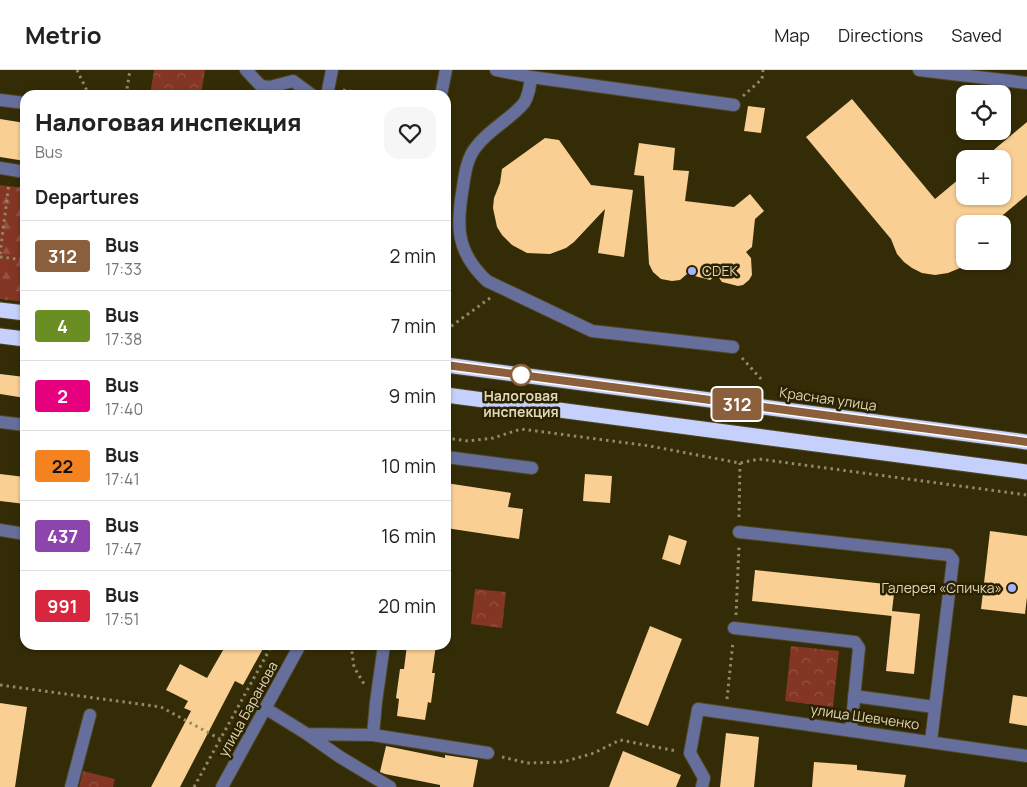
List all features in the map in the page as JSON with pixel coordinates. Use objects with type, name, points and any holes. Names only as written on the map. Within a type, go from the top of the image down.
[{"type":"highway","points":[[0,310],[20,312]]},
{"type":"highway","points":[[0,336],[20,338]]},
{"type":"highway","name":"Красная улица","points":[[451,366],[1027,442]]},
{"type":"highway","points":[[451,396],[1027,472]]},
{"type":"street","points":[[246,70],[261,86],[270,87],[293,81],[305,90]]},
{"type":"street","points":[[328,90],[332,70]]},
{"type":"street","points":[[442,90],[446,70]]},
{"type":"street","points":[[496,70],[531,77],[734,105]]},
{"type":"street","points":[[919,70],[1027,83]]},
{"type":"street","points":[[531,77],[530,91],[524,103],[496,126],[475,148],[468,162],[460,203],[458,229],[465,252],[477,271],[487,281],[592,332],[733,347]]},
{"type":"street","points":[[0,100],[20,102]]},
{"type":"street","points":[[5,169],[20,171]]},
{"type":"street","points":[[0,422],[20,424]]},
{"type":"street","points":[[451,458],[532,468]]},
{"type":"street","points":[[0,530],[20,533]]},
{"type":"street","points":[[739,532],[951,557],[947,608],[931,741]]},
{"type":"street","points":[[734,628],[856,642],[859,648],[851,730]]},
{"type":"street","name":"улица Баранова","points":[[222,787],[297,650]]},
{"type":"street","points":[[373,735],[383,650]]},
{"type":"street","points":[[854,696],[934,707]]},
{"type":"street","points":[[265,708],[390,787]]},
{"type":"street","name":"улица Шевченко","points":[[690,753],[698,709],[1027,756]]},
{"type":"street","points":[[71,787],[90,715]]},
{"type":"street","points":[[307,734],[373,735],[488,754]]},
{"type":"street","points":[[690,753],[704,778],[702,787]]},
{"type":"path","points":[[76,70],[86,90]]},
{"type":"path","points":[[127,90],[130,70]]},
{"type":"path","points":[[734,105],[762,79],[763,70]]},
{"type":"path","points":[[5,169],[0,256],[20,259]]},
{"type":"path","points":[[451,326],[503,288]]},
{"type":"path","points":[[733,347],[762,380]]},
{"type":"path","points":[[451,439],[468,441],[493,438],[521,429],[650,446],[740,463],[758,459],[1027,495]]},
{"type":"path","points":[[726,712],[738,593],[740,463]]},
{"type":"path","points":[[194,787],[269,650]]},
{"type":"path","points":[[352,650],[354,667],[376,702]]},
{"type":"path","points":[[0,685],[161,707],[220,739]]},
{"type":"path","points":[[488,754],[526,763],[563,762],[594,753],[620,740],[690,753]]},
{"type":"green space","points":[[154,70],[205,70],[202,90],[151,90]]},
{"type":"green space","points":[[0,185],[20,187],[20,301],[0,299]]},
{"type":"green space","points":[[475,589],[506,592],[502,628],[471,624]]},
{"type":"green space","points":[[791,646],[839,651],[833,707],[785,701]]},
{"type":"green space","points":[[83,771],[115,779],[113,787],[79,787]]},
{"type":"building","points":[[852,99],[935,199],[956,182],[956,205],[1011,205],[1011,150],[994,150],[1006,140],[1011,140],[1011,135],[1027,122],[1027,195],[1003,215],[956,215],[956,270],[935,275],[922,273],[904,262],[897,254],[891,239],[806,137]]},
{"type":"building","points":[[748,106],[765,108],[761,133],[744,131]]},
{"type":"building","points":[[0,119],[20,122],[20,160],[0,157]]},
{"type":"building","points":[[545,138],[559,140],[591,185],[633,190],[624,257],[598,253],[605,209],[574,242],[566,248],[550,254],[527,253],[512,245],[502,235],[497,227],[493,208],[502,169]]},
{"type":"building","points":[[639,143],[675,148],[673,170],[689,171],[685,201],[734,207],[750,194],[764,211],[755,219],[752,247],[746,252],[751,258],[752,275],[743,285],[738,286],[722,282],[717,275],[710,280],[687,274],[680,280],[672,281],[661,279],[653,272],[649,264],[644,176],[634,175]]},
{"type":"building","points":[[0,374],[20,376],[20,397],[0,394]]},
{"type":"building","points":[[0,474],[20,476],[20,503],[0,501]]},
{"type":"building","points":[[585,474],[612,476],[610,503],[583,501]]},
{"type":"building","points":[[451,484],[511,493],[508,507],[523,509],[519,539],[451,529]]},
{"type":"building","points":[[990,531],[1027,536],[1027,597],[1025,614],[981,609]]},
{"type":"building","points":[[669,535],[687,541],[680,565],[662,559]]},
{"type":"building","points":[[755,570],[895,585],[892,611],[920,614],[914,674],[886,671],[892,616],[752,601]]},
{"type":"building","points":[[650,626],[682,639],[648,726],[616,713]]},
{"type":"building","points":[[223,650],[262,650],[243,685],[235,681],[180,787],[151,787],[191,711],[184,708],[188,701],[166,690],[180,664],[207,678]]},
{"type":"building","points":[[406,650],[435,650],[432,673],[435,673],[431,703],[428,702],[425,720],[397,716],[399,699],[396,698],[400,669],[404,669]]},
{"type":"building","points":[[1013,695],[1027,697],[1027,726],[1009,723]]},
{"type":"building","points":[[0,703],[27,707],[15,787],[0,787]]},
{"type":"building","points":[[726,733],[759,737],[754,787],[720,787]]},
{"type":"building","points":[[386,746],[445,758],[445,755],[478,760],[473,787],[440,787],[440,785],[380,772]]},
{"type":"building","points":[[623,751],[681,775],[676,787],[609,787]]},
{"type":"building","points":[[814,762],[857,765],[857,770],[906,775],[904,787],[812,787]]},
{"type":"bus line","name":"312","points":[[451,366],[1027,442]]},
{"type":"place","name":"CDEK","points":[[692,271]]},
{"type":"place","name":"Налоговая инспекция","points":[[521,375]]},
{"type":"place","name":"Галерея «Спичка»","points":[[1012,588]]}]
